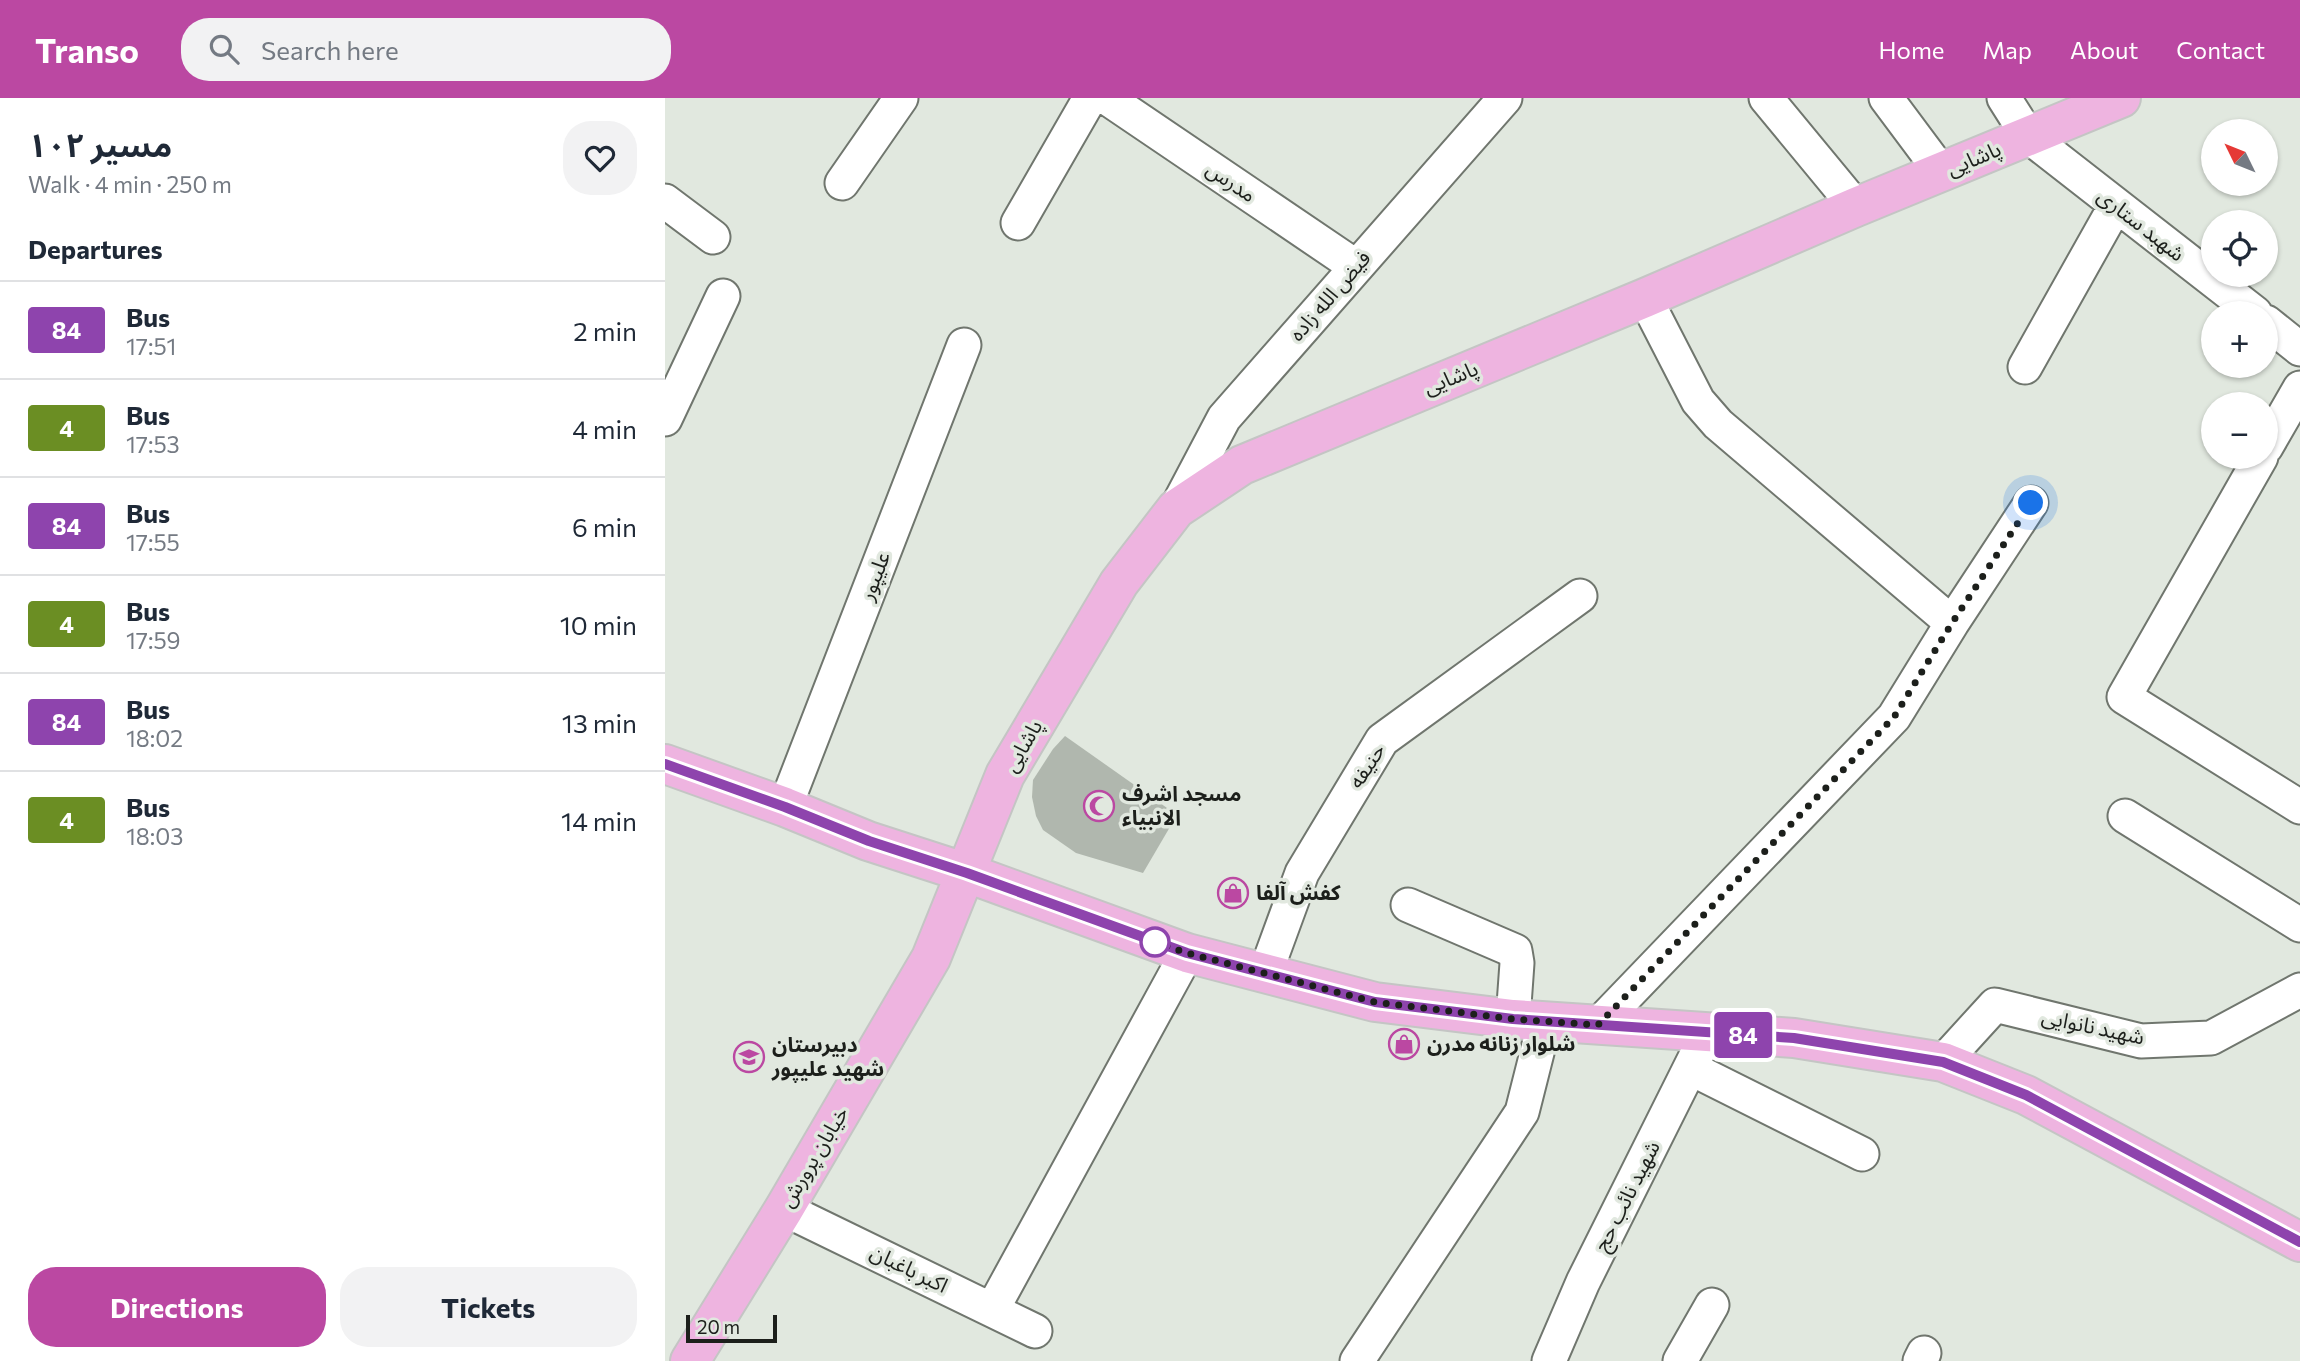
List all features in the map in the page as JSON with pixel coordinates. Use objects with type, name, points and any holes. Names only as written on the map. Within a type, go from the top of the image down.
[{"type":"main road","name":"پاشایی","points":[[967,873],[1005,775],[1119,583],[1176,509],[1242,465],[2121,98]]},
{"type":"main road","points":[[665,764],[785,807],[869,841],[967,873],[1187,953],[1375,1002],[1529,1020],[1794,1038],[1943,1062],[2026,1095],[2300,1242]]},
{"type":"main road","name":"خیابان پرورش","points":[[690,1361],[784,1209],[932,958],[967,873]]},
{"type":"street","points":[[842,183],[901,98]]},
{"type":"street","points":[[1018,223],[1090,98]]},
{"type":"street","name":"مدرس","points":[[1107,98],[1355,266]]},
{"type":"street","name":"فیض الله زاده","points":[[1176,509],[1224,418],[1505,98]]},
{"type":"street","points":[[1766,98],[1856,207]]},
{"type":"street","points":[[1887,98],[1943,173]]},
{"type":"street","name":"شهبد ستاری","points":[[2004,98],[2028,136],[2240,301]]},
{"type":"street","points":[[665,201],[713,237]]},
{"type":"street","points":[[2025,367],[2116,205]]},
{"type":"street","points":[[665,419],[723,296]]},
{"type":"street","points":[[1645,298],[1697,401],[1718,424],[1952,623]]},
{"type":"street","points":[[2278,332],[2300,349]]},
{"type":"street","name":"علیپور","points":[[785,807],[964,345]]},
{"type":"street","points":[[2278,426],[2300,388]]},
{"type":"street","points":[[2254,469],[2124,696],[2300,807]]},
{"type":"street","points":[[1598,1025],[1894,717],[2031,503]]},
{"type":"street","name":"حنیفه","points":[[1265,974],[1302,873],[1382,740],[1580,596]]},
{"type":"street","points":[[2125,816],[2300,926]]},
{"type":"street","points":[[1357,1361],[1522,1112],[1529,1020],[1515,951],[1408,905]]},
{"type":"street","points":[[992,1310],[1187,953]]},
{"type":"street","name":"شهید نانوایی","points":[[1943,1062],[1995,1005],[2141,1041],[2153,1041],[2211,1038],[2300,990]]},
{"type":"street","name":"شهید نائب حج","points":[[1549,1361],[1583,1282],[1708,1032]]},
{"type":"street","points":[[1690,1069],[1862,1154]]},
{"type":"street","name":"اکبر باغبان","points":[[784,1209],[1035,1331]]},
{"type":"street","points":[[1680,1361],[1712,1305]]},
{"type":"building","name":"مسجد اشرف الانبیاء","points":[[1065,736],[1177,815],[1143,873],[1076,853],[1043,830],[1036,816],[1032,797],[1033,780]]},
{"type":"bus line","name":"84","points":[[665,764],[785,807],[869,841],[967,873],[1187,953],[1375,1002],[1513,1019],[1794,1038],[1943,1062],[2026,1095],[2300,1242]]},
{"type":"place","name":"مسجد اشرف الانبیاء","points":[[1099,806]]},
{"type":"place","name":"کفش آلفا","points":[[1233,893]]},
{"type":"place","name":"شلوار زنانه مدرن","points":[[1404,1044]]},
{"type":"place","name":"دبیرستان شهید علیپور","points":[[749,1057]]},
{"type":"route","points":[[1155,942],[1187,953],[1375,1002],[1513,1019],[1598,1025],[1894,717],[2031,503]]}]
